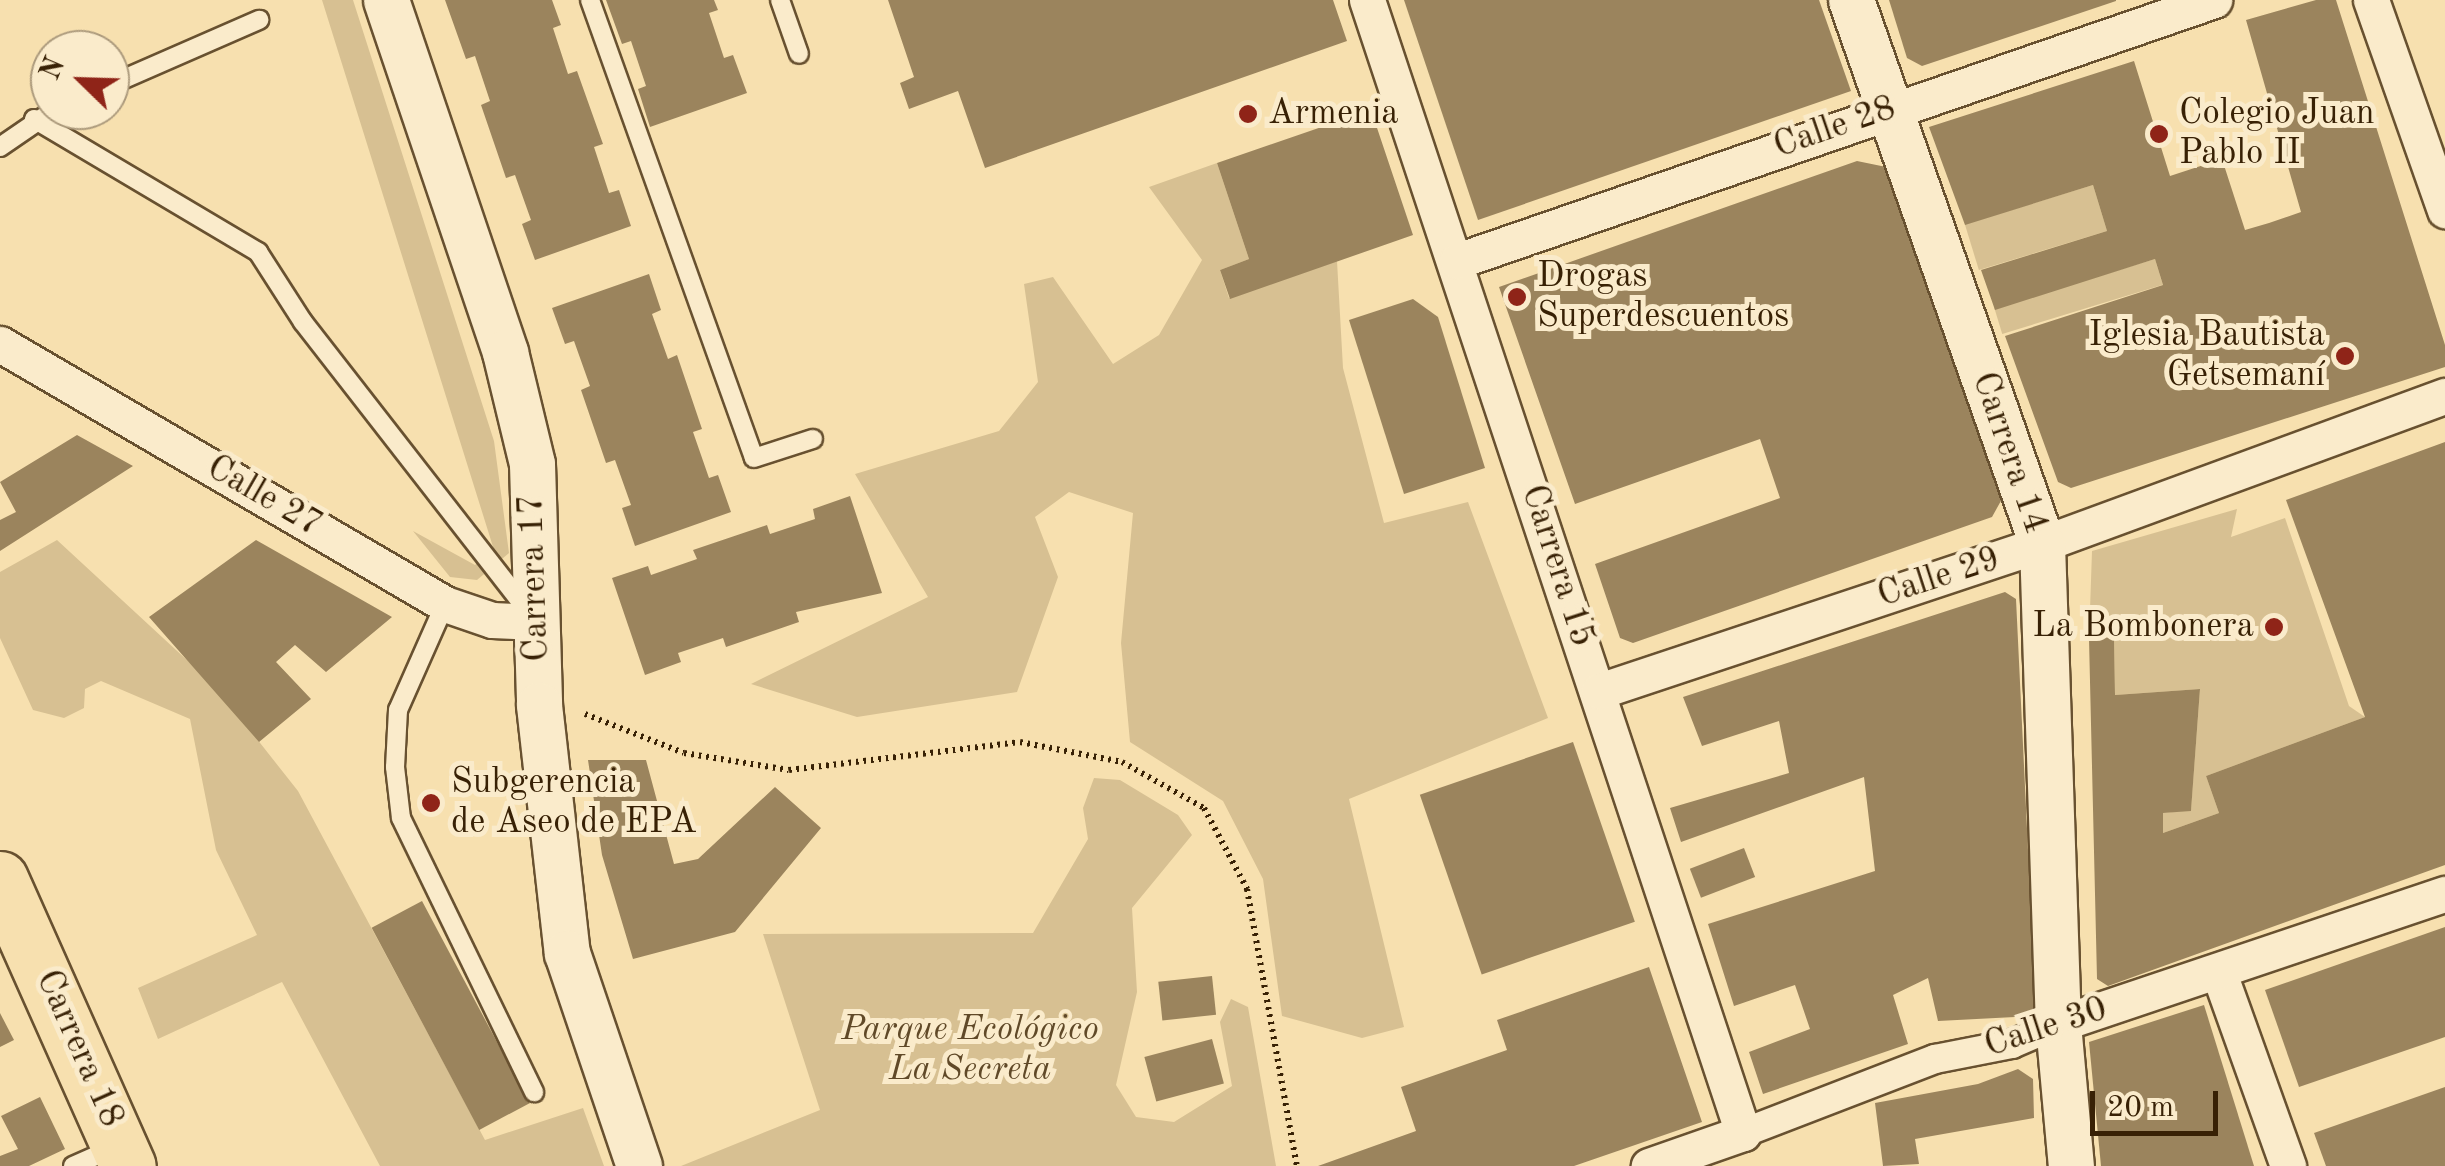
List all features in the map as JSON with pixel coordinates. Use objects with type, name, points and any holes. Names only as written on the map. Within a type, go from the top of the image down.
[{"type":"main road","name":"Carrera 18","points":[[0,878],[107,1159]]},
{"type":"street","name":"Carrera 17","points":[[386,0],[506,352],[532,464],[539,705],[566,953],[639,1166]]},
{"type":"street","name":"Carrera 15","points":[[1366,0],[1457,261],[1743,1133]]},
{"type":"street","name":"Carrera 14","points":[[1851,0],[2042,544],[2058,1024],[2071,1166]]},
{"type":"street","name":"Calle 28","points":[[1457,261],[2214,0]]},
{"type":"street","points":[[2371,0],[2445,210]]},
{"type":"street","name":"Calle 27","points":[[0,344],[445,604],[492,620],[537,622]]},
{"type":"street","name":"Calle 29","points":[[1599,691],[2042,544],[2445,396]]},
{"type":"street","name":"Calle 30","points":[[1649,1166],[1934,1059],[2012,1044],[2058,1024],[2218,974],[2445,894]]},
{"type":"street","points":[[2218,974],[2288,1166]]},
{"type":"lane","points":[[590,0],[754,458],[813,439]]},
{"type":"lane","points":[[780,0],[800,54]]},
{"type":"lane","points":[[130,77],[259,20]]},
{"type":"lane","points":[[0,147],[30,122]]},
{"type":"lane","points":[[53,130],[258,252],[303,322],[537,622]]},
{"type":"lane","points":[[445,604],[398,710],[395,767],[402,818],[534,1092]]},
{"type":"path","points":[[539,705],[576,710],[684,753],[789,770],[1020,742],[1122,762],[1204,808],[1247,889],[1277,1084],[1297,1166]]},
{"type":"green space","points":[[322,0],[353,0],[494,441],[509,553],[477,580],[450,577],[413,531],[475,565],[494,550]]},
{"type":"green space","points":[[1217,163],[1249,259],[1220,270],[1229,298],[1337,261],[1343,368],[1384,523],[1468,502],[1548,718],[1349,799],[1404,1027],[1362,1038],[1282,1016],[1263,879],[1223,801],[1130,742],[1121,643],[1133,513],[1069,492],[1035,517],[1058,577],[1017,692],[857,717],[751,684],[928,597],[855,474],[999,431],[1038,382],[1024,284],[1053,277],[1113,364],[1159,335],[1202,260],[1149,187]]},
{"type":"green space","points":[[2093,185],[2107,231],[1979,270],[1965,224]]},
{"type":"green space","points":[[2155,259],[2163,285],[2002,334],[1994,308]]},
{"type":"green space","points":[[2237,509],[2231,537],[2285,518],[2349,706],[2365,717],[2206,776],[2219,813],[2163,833],[2163,813],[2191,810],[2200,689],[2115,695],[2114,637],[2089,639],[2092,551]]},
{"type":"green space","points":[[57,540],[215,686],[298,791],[485,1140],[583,1108],[604,1166],[380,1166],[282,982],[158,1039],[138,988],[257,935],[216,850],[190,719],[101,681],[85,689],[84,708],[64,718],[33,710],[0,638],[0,572]]},
{"type":"green space","name":"Parque Ecológico La Secreta","points":[[1094,778],[1120,780],[1178,815],[1192,835],[1132,908],[1137,992],[1116,1085],[1136,1117],[1174,1122],[1232,1086],[1220,1022],[1231,999],[1248,1007],[1276,1166],[681,1166],[820,1110],[763,934],[1033,933],[1088,839],[1083,808]]},
{"type":"building","points":[[445,0],[552,0],[561,25],[553,28],[568,74],[577,71],[603,144],[594,147],[609,193],[619,190],[631,226],[535,260],[522,224],[531,220],[515,175],[506,178],[481,105],[490,101],[475,56],[466,59]]},
{"type":"building","points":[[606,0],[714,0],[718,10],[709,13],[724,58],[733,55],[747,93],[650,127],[638,89],[646,86],[631,41],[622,44]]},
{"type":"building","points":[[888,0],[1333,0],[1347,41],[985,168],[958,91],[909,109],[900,83],[914,77]]},
{"type":"building","points":[[1404,0],[1819,0],[1851,91],[1478,220]]},
{"type":"building","points":[[1889,0],[2116,1],[1922,66],[1907,58]]},
{"type":"building","points":[[2316,0],[2336,0],[2445,345],[2445,367],[2071,488],[2058,482],[2005,336],[2163,285],[2155,259],[1995,310],[1981,270],[2107,231],[2093,185],[1965,225],[1929,127],[2134,61],[2170,176],[2222,159],[2245,230],[2269,223],[2301,212],[2246,20]]},
{"type":"building","points":[[1371,110],[1413,235],[1230,299],[1220,270],[1249,259],[1217,163]]},
{"type":"building","points":[[1857,161],[1891,168],[2002,499],[1992,517],[1633,643],[1620,638],[1595,564],[1780,498],[1760,439],[1575,504],[1499,287]]},
{"type":"building","points":[[649,274],[661,310],[652,314],[668,359],[677,355],[702,429],[693,432],[709,478],[718,475],[731,512],[635,546],[622,508],[631,505],[615,460],[606,463],[581,390],[590,386],[574,341],[565,344],[552,308]]},
{"type":"building","points":[[1413,299],[1438,317],[1485,468],[1404,494],[1349,320]]},
{"type":"building","points":[[77,435],[133,466],[0,551],[0,520],[16,512],[0,482]]},
{"type":"building","points":[[2445,442],[2445,865],[2108,986],[2097,979],[2089,639],[2114,637],[2115,695],[2200,689],[2191,811],[2163,813],[2163,833],[2219,813],[2206,776],[2365,717],[2286,500]]},
{"type":"building","points":[[850,496],[882,593],[796,612],[799,622],[726,647],[723,638],[678,653],[681,662],[645,675],[612,578],[648,566],[651,575],[697,559],[693,550],[767,525],[770,534],[815,519],[813,509]]},
{"type":"building","points":[[256,540],[392,617],[326,672],[295,645],[276,662],[311,699],[259,742],[149,617]]},
{"type":"building","points":[[2005,592],[2016,599],[2036,1016],[1938,1021],[1928,978],[1893,995],[1908,1044],[1763,1094],[1749,1052],[1810,1029],[1795,985],[1734,1006],[1708,924],[1875,871],[1864,777],[1681,842],[1670,808],[1789,773],[1779,721],[1702,746],[1683,697]]},
{"type":"building","points":[[1573,742],[1635,922],[1482,974],[1420,795]]},
{"type":"building","points":[[588,760],[646,760],[674,864],[698,859],[775,787],[821,828],[735,932],[633,959],[602,855]]},
{"type":"building","points":[[1744,848],[1755,877],[1701,898],[1690,869]]},
{"type":"building","points":[[422,901],[530,1103],[479,1130],[372,928]]},
{"type":"building","points":[[2445,927],[2445,1037],[2299,1087],[2265,990]]},
{"type":"building","points":[[1649,967],[1702,1122],[1574,1166],[1318,1166],[1416,1131],[1401,1087],[1507,1050],[1497,1020]]},
{"type":"building","points":[[1212,976],[1216,1015],[1162,1020],[1158,982]]},
{"type":"building","points":[[2204,1005],[2254,1166],[2101,1166],[2089,1042]]},
{"type":"building","points":[[0,1013],[14,1040],[0,1047]]},
{"type":"building","points":[[1212,1039],[1224,1083],[1156,1102],[1144,1057]]},
{"type":"building","points":[[2018,1069],[2033,1079],[2034,1118],[1915,1139],[1919,1164],[1883,1166],[1875,1103],[1978,1084]]},
{"type":"building","points":[[2445,1087],[2445,1166],[2326,1166],[2314,1133]]},
{"type":"building","points":[[40,1097],[65,1149],[29,1166],[0,1166],[0,1156],[18,1149],[1,1116]]},
{"type":"place","name":"Armenia","points":[[1248,114]]},
{"type":"place","name":"Colegio Juan Pablo II","points":[[2159,134]]},
{"type":"place","name":"Drogas Superdescuentos","points":[[1517,297]]},
{"type":"place","name":"Iglesia Bautista Getsemaní","points":[[2345,356]]},
{"type":"place","name":"La Bombonera","points":[[2274,627]]},
{"type":"place","name":"Subgerencia de Aseo de EPA","points":[[431,803]]}]
